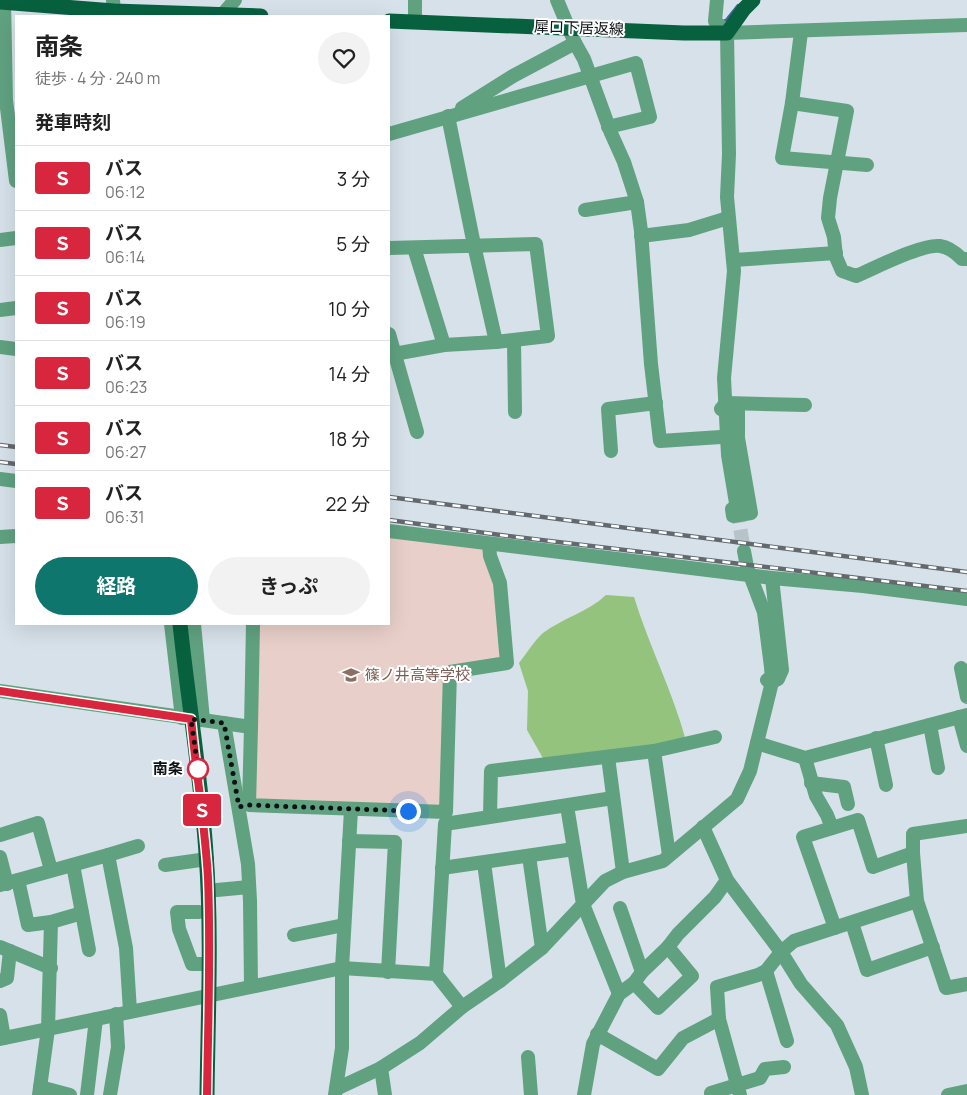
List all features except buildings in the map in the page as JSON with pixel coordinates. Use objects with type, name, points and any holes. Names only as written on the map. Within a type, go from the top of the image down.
[{"type":"main road","points":[[727,33],[753,0]]},
{"type":"main road","points":[[3,2],[206,15]]},
{"type":"main road","name":"犀口下居返線","points":[[390,21],[684,33],[727,33]]},
{"type":"main road","points":[[180,625],[206,859],[209,964],[207,1095]]},
{"type":"street","points":[[222,15],[235,0]]},
{"type":"street","points":[[415,22],[416,0]]},
{"type":"street","points":[[557,0],[575,43],[584,59],[608,127],[624,162],[637,202],[660,441],[721,437]]},
{"type":"street","points":[[717,0],[715,21],[727,33],[728,218],[734,260],[724,378],[732,404],[751,513],[733,516],[724,467],[721,407],[732,404],[805,405]]},
{"type":"street","points":[[3,2],[8,100],[15,171]]},
{"type":"street","points":[[727,33],[967,25]]},
{"type":"street","points":[[801,32],[792,102],[782,158],[867,165]]},
{"type":"street","points":[[448,116],[513,76],[575,43]]},
{"type":"street","points":[[390,134],[636,63],[650,117],[608,127]]},
{"type":"street","points":[[792,102],[847,112],[830,198],[828,218],[842,271],[856,276],[920,249],[939,246],[952,250],[962,259],[967,259]]},
{"type":"street","points":[[448,116],[496,342]]},
{"type":"street","points":[[585,210],[637,202]]},
{"type":"street","points":[[641,236],[689,230],[728,218]]},
{"type":"street","points":[[0,240],[15,238]]},
{"type":"street","points":[[390,248],[536,244],[548,336],[514,342],[444,345],[394,354]]},
{"type":"street","points":[[414,248],[444,345]]},
{"type":"street","points":[[734,260],[836,253]]},
{"type":"street","points":[[0,310],[15,308]]},
{"type":"street","points":[[390,338],[417,432]]},
{"type":"street","points":[[514,342],[516,412]]},
{"type":"street","points":[[0,347],[15,349]]},
{"type":"street","points":[[611,451],[608,409],[656,403]]},
{"type":"street","points":[[732,404],[728,455],[737,509]]},
{"type":"street","points":[[0,479],[15,481]]},
{"type":"street","points":[[390,531],[756,576],[863,586],[967,599]]},
{"type":"street","points":[[0,537],[15,536]]},
{"type":"street","points":[[244,806],[446,812],[450,672],[507,663],[500,584],[490,556],[489,544]]},
{"type":"street","points":[[336,1092],[381,1068],[420,1043],[462,1007],[500,981],[542,948],[604,881],[623,872],[663,861],[737,799],[750,771],[772,682],[772,667],[764,612],[747,567],[744,551]]},
{"type":"street","points":[[756,576],[782,670],[778,679],[772,682]]},
{"type":"street","points":[[756,576],[756,608],[764,672],[768,680],[772,682]]},
{"type":"street","points":[[171,625],[192,719]]},
{"type":"street","points":[[192,719],[194,625]]},
{"type":"street","points":[[251,986],[249,887],[244,806],[251,727],[253,625]]},
{"type":"street","points":[[961,668],[967,697]]},
{"type":"street","points":[[0,692],[251,727]]},
{"type":"street","points":[[757,743],[805,758],[963,716],[967,746]]},
{"type":"street","points":[[224,723],[244,806]]},
{"type":"street","points":[[930,725],[938,768]]},
{"type":"street","points":[[490,816],[491,772],[608,757],[715,738]]},
{"type":"street","points":[[876,738],[886,785]]},
{"type":"street","points":[[654,750],[669,855]]},
{"type":"street","points":[[608,757],[623,872]]},
{"type":"street","points":[[805,758],[811,783],[832,828]]},
{"type":"street","points":[[811,783],[844,787],[848,804]]},
{"type":"street","points":[[462,1007],[436,974],[445,824],[613,798]]},
{"type":"street","points":[[567,806],[583,904],[619,994]]},
{"type":"street","points":[[336,1092],[342,1048],[342,968],[351,810]]},
{"type":"street","points":[[835,928],[803,837],[858,820],[873,867],[913,853]]},
{"type":"street","points":[[0,835],[38,824],[51,870]]},
{"type":"street","points":[[703,826],[728,880],[781,952],[801,984],[837,1025],[856,1067],[862,1095]]},
{"type":"street","points":[[967,826],[913,834],[917,901],[934,947],[946,988],[967,984]]},
{"type":"street","points":[[349,840],[395,842],[388,972]]},
{"type":"street","points":[[8,883],[138,846]]},
{"type":"street","points":[[442,868],[574,849]]},
{"type":"street","points":[[108,855],[126,948],[130,1010]]},
{"type":"street","points":[[529,856],[542,948]]},
{"type":"street","points":[[0,857],[8,883],[28,925],[51,922],[82,913]]},
{"type":"street","points":[[165,865],[206,859]]},
{"type":"street","points":[[484,863],[500,981]]},
{"type":"street","points":[[73,865],[89,950]]},
{"type":"street","points":[[584,1095],[592,1044],[619,994],[638,978],[668,947],[678,934],[715,897],[728,880]]},
{"type":"street","points":[[217,890],[249,887]]},
{"type":"street","points":[[738,1090],[719,1019],[717,987],[758,976],[794,941],[917,901]]},
{"type":"street","points":[[620,908],[638,978],[658,1008],[692,976],[668,947]]},
{"type":"street","points":[[199,912],[177,912],[179,929],[192,964],[209,964]]},
{"type":"street","points":[[51,922],[48,1029],[40,1091],[70,1095]]},
{"type":"street","points":[[852,923],[867,970],[934,947]]},
{"type":"street","points":[[294,935],[344,925]]},
{"type":"street","points":[[0,981],[7,978],[5,949],[51,968]]},
{"type":"street","points":[[0,1015],[2,1038],[96,1019],[130,1010],[342,968],[436,974]]},
{"type":"street","points":[[766,970],[787,1041]]},
{"type":"street","points":[[110,1095],[118,1047],[116,1014]]},
{"type":"street","points":[[87,1095],[96,1019]]},
{"type":"street","points":[[597,1034],[658,1069],[683,1038],[719,1019]]},
{"type":"street","points":[[528,1057],[531,1095]]},
{"type":"street","points":[[711,1093],[738,1090],[760,1078],[765,1070],[784,1067]]},
{"type":"street","points":[[381,1068],[386,1095]]},
{"type":"street","points":[[948,1095],[967,1091]]},
{"type":"shaded area","name":"篠ノ井高等学校","points":[[390,536],[483,549],[497,583],[504,660],[447,668],[444,806],[252,799],[257,625],[390,625]]},
{"type":"green space","points":[[606,595],[634,597],[686,741],[544,760],[527,730],[528,691],[519,663],[543,633],[591,606]]},
{"type":"waterway","points":[[721,22],[726,20],[738,5]]},
{"type":"tunnel","points":[[737,509],[744,551]]},
{"type":"railway","points":[[0,445],[15,447]]},
{"type":"railway","points":[[0,462],[15,464]]},
{"type":"railway","points":[[390,497],[967,572]]},
{"type":"railway","points":[[390,520],[967,591]]},
{"type":"bus line","name":"Ｓ","points":[[0,691],[191,719],[199,778],[208,888],[207,1095]]},
{"type":"place","name":"篠ノ井高等学校","points":[[351,675]]},
{"type":"place","name":"南条","points":[[198,769]]},
{"type":"route","points":[[198,769],[191,719],[224,723],[239,807],[249,805],[408,811]]}]
